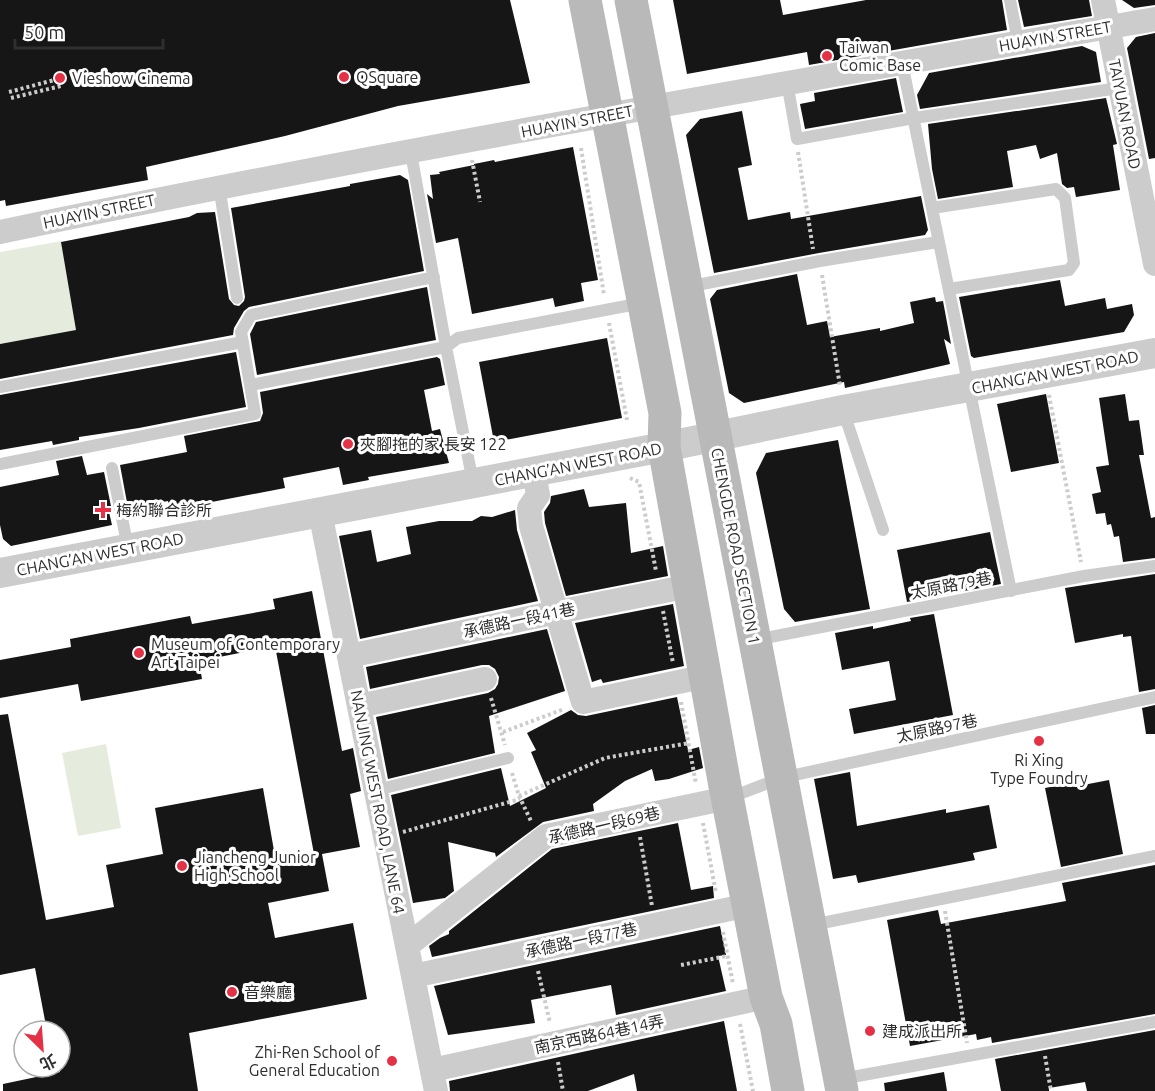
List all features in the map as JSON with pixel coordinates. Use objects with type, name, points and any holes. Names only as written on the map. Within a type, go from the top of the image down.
[{"type":"main road","points":[[585,0],[665,413],[664,447],[728,798],[766,997],[776,1024],[788,1091]]},
{"type":"main road","name":"CHENGDE ROAD SECTION 1","points":[[631,0],[840,1085]]},
{"type":"street","name":"TAIYUAN ROAD","points":[[1103,0],[1119,88],[1142,177],[1155,264]]},
{"type":"street","name":"HUAYIN STREET","points":[[0,232],[219,186],[411,153],[651,106],[1155,19]]},
{"type":"street","name":"CHANG’AN WEST ROAD","points":[[0,573],[1155,353]]},
{"type":"street","points":[[534,472],[538,495],[529,508],[531,526],[583,702],[707,676]]},
{"type":"street","name":"NANJING WEST ROAD, LANE 64","points":[[320,512],[434,1080]]},
{"type":"street","name":"承德路一段41巷","points":[[349,657],[690,586]]},
{"type":"street","points":[[359,706],[485,679]]},
{"type":"street","name":"承德路一段69巷","points":[[407,946],[546,836],[728,798]]},
{"type":"street","name":"承德路一段77巷","points":[[413,975],[748,905]]},
{"type":"street","name":"南京西路64巷14弄","points":[[434,1080],[766,997]]},
{"type":"lane","points":[[1010,0],[1018,42]]},
{"type":"lane","points":[[902,63],[1011,591]]},
{"type":"lane","points":[[788,82],[796,140],[914,118],[1119,88]]},
{"type":"lane","points":[[411,153],[446,347],[474,483]]},
{"type":"lane","points":[[219,186],[237,298]]},
{"type":"lane","points":[[932,208],[1056,189],[1065,198],[1074,263],[1069,270],[949,290]]},
{"type":"lane","points":[[686,288],[817,262],[938,242]]},
{"type":"lane","points":[[0,464],[255,414],[242,337],[251,315],[434,277]]},
{"type":"lane","points":[[251,385],[446,347],[458,338],[644,302]]},
{"type":"lane","points":[[0,387],[242,337]]},
{"type":"lane","points":[[843,411],[883,530]]},
{"type":"lane","points":[[112,468],[129,549]]},
{"type":"lane","name":"太原路79巷","points":[[754,640],[1084,576],[1155,566]]},
{"type":"lane","name":"太原路97巷","points":[[728,798],[781,778],[1155,697]]},
{"type":"lane","points":[[376,790],[508,758]]},
{"type":"lane","points":[[810,925],[1155,856]]},
{"type":"lane","points":[[840,1085],[969,1056],[1155,1022]]},
{"type":"path","points":[[9,92],[58,79]]},
{"type":"path","points":[[11,98],[61,86]]},
{"type":"path","points":[[796,140],[843,411]]},
{"type":"path","points":[[469,142],[480,202]]},
{"type":"path","points":[[580,148],[627,420]]},
{"type":"path","points":[[1045,374],[1084,576]]},
{"type":"path","points":[[503,732],[583,702]]},
{"type":"path","points":[[385,837],[520,798],[605,758],[718,739]]},
{"type":"path","points":[[508,758],[520,798],[541,840]]},
{"type":"path","points":[[636,817],[655,925]]},
{"type":"path","points":[[944,898],[969,1056]]},
{"type":"path","points":[[681,965],[727,956]]},
{"type":"path","points":[[1042,1042],[1051,1091]]},
{"type":"green space","points":[[62,241],[76,331],[0,344],[0,252]]},
{"type":"green space","points":[[106,744],[121,828],[78,836],[62,753]]},
{"type":"building","points":[[0,0],[510,0],[530,83],[398,106],[285,136],[146,167],[148,180],[6,206],[5,200],[0,201]]},
{"type":"building","points":[[673,0],[780,0],[783,15],[866,0],[1002,0],[1007,30],[809,65],[807,52],[687,74]]},
{"type":"building","points":[[1018,0],[1089,0],[1092,16],[1024,27]]},
{"type":"building","points":[[1122,0],[1155,0],[1155,5],[1134,8]]},
{"type":"building","points":[[1155,33],[1155,158],[1149,159],[1127,48],[1136,37]]},
{"type":"building","points":[[1082,46],[1096,52],[1101,82],[920,109],[917,95],[929,73]]},
{"type":"building","points":[[896,78],[903,112],[805,129],[800,104],[815,101],[814,93]]},
{"type":"building","points":[[1106,98],[1117,144],[1113,145],[1120,190],[1076,197],[1074,187],[1067,188],[1062,184],[1057,153],[1040,159],[1036,145],[1007,151],[1013,187],[938,199],[932,169],[928,124]]},
{"type":"building","points":[[742,111],[752,165],[738,168],[748,220],[790,212],[791,219],[921,196],[928,230],[925,235],[714,273],[686,135],[700,119]]},
{"type":"building","points":[[573,147],[598,280],[581,283],[584,301],[555,307],[553,298],[472,314],[458,238],[436,243],[427,194],[433,199],[430,175],[494,160],[495,162]]},
{"type":"building","points":[[400,175],[408,180],[424,271],[249,307],[234,328],[233,335],[0,379],[0,344],[76,330],[61,242],[189,217],[197,213],[215,212],[229,299],[234,305],[239,306],[245,297],[231,208]]},
{"type":"building","points":[[797,274],[807,325],[827,321],[830,337],[880,328],[880,331],[914,323],[910,302],[935,297],[936,302],[943,301],[951,344],[944,339],[950,364],[845,388],[844,382],[744,403],[729,393],[710,299],[717,290]]},
{"type":"building","points":[[1060,280],[1065,306],[1105,298],[1107,309],[1132,304],[1134,315],[1124,332],[974,358],[971,356],[959,297]]},
{"type":"building","points":[[427,287],[436,340],[257,375],[250,334],[256,322]]},
{"type":"building","points":[[607,338],[622,418],[494,442],[479,362]]},
{"type":"building","points":[[236,352],[246,407],[79,437],[79,440],[53,445],[52,441],[0,450],[0,395]]},
{"type":"building","points":[[437,357],[440,359],[445,385],[424,390],[432,431],[440,429],[449,463],[368,477],[369,480],[343,485],[339,467],[283,478],[285,488],[170,510],[168,501],[128,508],[120,465],[187,452],[184,436],[260,421],[263,413],[260,392]]},
{"type":"building","points":[[1046,394],[1059,463],[1011,472],[997,404]]},
{"type":"building","points":[[1125,394],[1129,421],[1139,420],[1144,455],[1139,455],[1151,518],[1155,517],[1155,558],[1123,562],[1119,536],[1114,537],[1111,524],[1107,525],[1105,513],[1096,514],[1092,494],[1101,492],[1096,467],[1109,465],[1099,398]]},
{"type":"building","points":[[838,440],[870,609],[795,622],[784,609],[756,473],[766,453]]},
{"type":"building","points":[[82,456],[87,475],[104,472],[112,511],[109,512],[112,525],[11,546],[3,539],[0,525],[0,487],[59,475],[56,461]]},
{"type":"building","points":[[584,489],[589,507],[626,503],[631,553],[663,546],[668,576],[566,596],[545,523],[544,512],[550,503],[551,496]]},
{"type":"building","points":[[515,510],[517,530],[538,601],[360,639],[339,536],[371,530],[377,562],[411,554],[406,527],[439,521],[472,521],[481,516],[492,517]]},
{"type":"building","points":[[990,532],[1001,584],[907,602],[897,550]]},
{"type":"building","points":[[1155,574],[1155,689],[1139,692],[1131,636],[1123,637],[1123,634],[1075,643],[1065,588]]},
{"type":"building","points":[[312,591],[342,751],[353,748],[361,791],[350,794],[360,847],[322,854],[329,891],[268,903],[275,938],[353,923],[367,999],[189,1033],[198,1091],[3,1091],[3,1084],[27,1079],[72,1079],[72,1019],[45,1019],[35,968],[0,975],[0,715],[8,714],[46,920],[114,907],[106,865],[163,854],[155,808],[263,788],[276,862],[314,854],[275,646],[199,661],[202,679],[81,701],[78,684],[0,698],[0,660],[71,647],[70,639],[190,616],[192,624],[275,609],[273,599]]},
{"type":"building","points":[[673,604],[684,666],[603,683],[601,679],[592,682],[575,623]]},
{"type":"building","points":[[934,614],[953,715],[854,734],[849,709],[896,700],[889,661],[842,670],[835,633],[873,626],[873,629],[911,621],[910,618]]},
{"type":"building","points":[[547,629],[565,691],[489,716],[495,753],[388,779],[376,717],[488,693],[495,689],[499,677],[495,669],[489,665],[482,665],[370,689],[366,667]]},
{"type":"building","points":[[677,697],[688,750],[699,747],[703,768],[655,781],[652,769],[625,781],[593,804],[594,811],[543,822],[496,857],[495,853],[448,842],[454,891],[445,898],[413,903],[391,795],[501,768],[510,806],[546,788],[531,752],[536,750],[527,733],[571,710],[578,715],[586,716]]},
{"type":"building","points":[[1155,705],[1155,734],[1146,734],[1142,708]]},
{"type":"building","points":[[850,772],[857,826],[946,809],[946,813],[989,805],[997,848],[973,853],[975,860],[858,883],[856,875],[833,879],[814,779]]},
{"type":"building","points":[[1109,780],[1123,854],[1061,867],[1045,788],[1077,782],[1078,786]]},
{"type":"building","points":[[678,823],[691,890],[713,886],[714,898],[432,957],[429,946],[449,934],[449,931],[552,849]]},
{"type":"building","points":[[1155,865],[1155,1014],[992,1043],[991,1037],[977,1040],[976,1034],[910,1046],[887,920],[938,910],[941,924],[1066,901],[1062,883]]},
{"type":"building","points":[[720,926],[726,955],[718,956],[726,991],[616,1015],[611,985],[531,1000],[535,1023],[448,1035],[434,986]]},
{"type":"building","points":[[724,1021],[737,1091],[637,1091],[634,1074],[588,1091],[450,1091],[449,1081]]},
{"type":"building","points":[[1155,1030],[1155,1091],[1087,1091],[1085,1082],[1049,1088],[1049,1091],[1001,1091],[995,1059]]},
{"type":"building","points":[[944,1072],[947,1091],[885,1091],[884,1083]]},
{"type":"place","name":"Taiwan Comic Base","points":[[827,56]]},
{"type":"place","name":"QSquare","points":[[344,77]]},
{"type":"place","name":"Vieshow Cinema","points":[[60,78]]},
{"type":"place","name":"夾腳拖的家 長安 122","points":[[348,444]]},
{"type":"place","name":"梅約聯合診所","points":[[103,510]]},
{"type":"place","name":"Museum of Contemporary Art Taipei","points":[[139,653]]},
{"type":"place","name":"Ri Xing Type Foundry","points":[[1039,741]]},
{"type":"place","name":"Jiancheng Junior High School","points":[[182,866]]},
{"type":"place","name":"音樂廳","points":[[232,992]]},
{"type":"place","name":"建成派出所","points":[[870,1031]]},
{"type":"place","name":"Zhi-Ren School of General Education","points":[[392,1061]]}]
